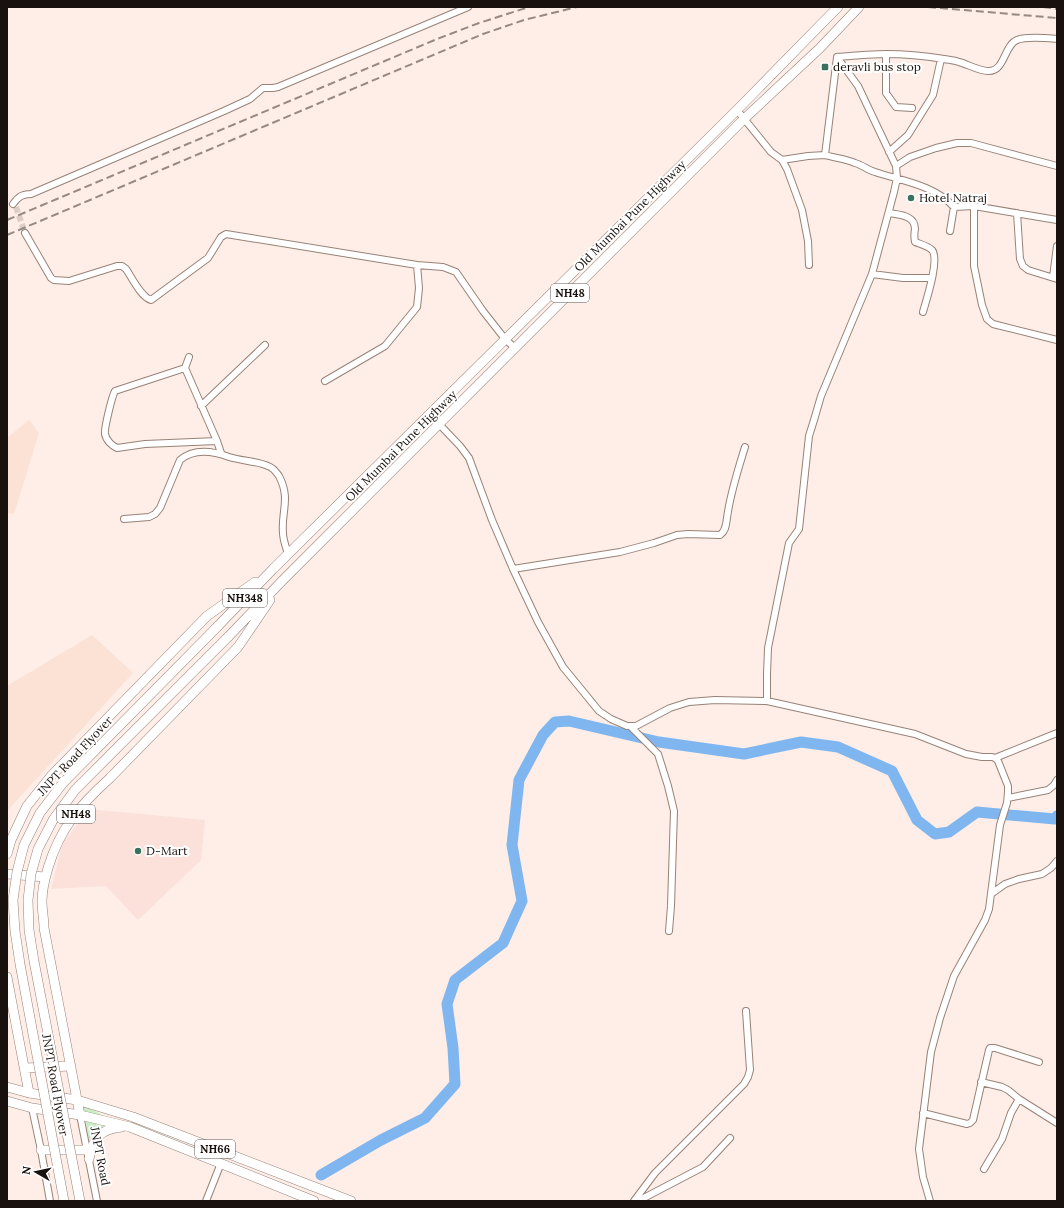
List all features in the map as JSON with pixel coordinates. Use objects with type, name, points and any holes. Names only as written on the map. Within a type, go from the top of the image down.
[{"type":"highway","name":"Old Mumbai Pune Highway","points":[[273,569],[737,110],[838,7]]},
{"type":"highway","name":"Old Mumbai Pune Highway","points":[[283,580],[744,119],[816,52],[859,7]]},
{"type":"highway","points":[[805,41],[816,52]]},
{"type":"highway","name":"JNPT Road Flyover","points":[[64,1201],[15,932],[13,900],[17,872],[24,845],[40,813],[63,783],[273,569]]},
{"type":"highway","name":"NH48","points":[[9,842],[27,806],[51,776],[78,747],[207,616],[273,569]]},
{"type":"highway","name":"JNPT Road Flyover","points":[[80,1201],[29,930],[28,900],[31,874],[38,849],[52,820],[75,790],[283,580]]},
{"type":"highway","name":"NH48","points":[[80,1115],[44,928],[42,900],[45,878],[52,854],[65,827],[88,798],[110,778],[238,647],[283,580]]},
{"type":"highway","points":[[7,854],[9,842]]},
{"type":"highway","points":[[7,874],[45,878]]},
{"type":"highway","points":[[7,977],[30,1093]]},
{"type":"highway","points":[[25,1068],[71,1066]]},
{"type":"highway","points":[[7,1087],[30,1093],[77,1100]]},
{"type":"highway","name":"NH66","points":[[77,1100],[133,1117],[351,1201]]},
{"type":"highway","points":[[7,1101],[32,1108],[80,1115]]},
{"type":"highway","name":"NH66","points":[[80,1115],[130,1127],[314,1201]]},
{"type":"highway","points":[[41,1150],[88,1154],[93,1144],[101,1134],[111,1129],[130,1127]]},
{"type":"street","points":[[12,205],[21,196],[31,194],[250,99],[263,88],[278,87],[468,7]]},
{"type":"street","points":[[837,57],[886,54],[941,59],[957,61],[987,72],[998,67],[1013,42],[1019,39],[1057,39]]},
{"type":"street","points":[[886,54],[886,93],[896,107],[912,108]]},
{"type":"street","points":[[767,701],[768,648],[789,543],[799,529],[809,436],[821,396],[872,274],[889,213],[896,178],[896,166],[858,86],[837,57]]},
{"type":"street","points":[[825,155],[837,57]]},
{"type":"street","points":[[889,152],[908,135],[933,95],[941,59]]},
{"type":"street","points":[[737,110],[771,152],[782,160],[788,169],[802,210],[808,241],[809,265]]},
{"type":"street","points":[[896,166],[910,157],[957,142],[971,143],[1057,166]]},
{"type":"street","points":[[782,160],[825,155],[856,163],[873,172],[896,178],[933,191],[949,201],[954,207],[950,230]]},
{"type":"street","points":[[954,207],[974,206],[1057,220]]},
{"type":"street","points":[[974,206],[974,266],[982,305],[987,319],[993,324],[1057,340]]},
{"type":"street","points":[[889,213],[909,217],[914,222],[915,226],[915,242],[929,248],[933,251],[936,257],[923,312]]},
{"type":"street","points":[[1018,213],[1020,259],[1023,266],[1028,270],[1055,278],[1057,246]]},
{"type":"street","points":[[25,233],[51,278],[54,280],[69,281],[117,266],[122,266],[126,269],[143,295],[147,299],[151,300],[199,266],[208,258],[221,237],[226,234],[417,265],[444,267],[456,272],[505,340],[515,348]]},
{"type":"street","points":[[324,381],[385,346],[417,307],[419,288],[417,265]]},
{"type":"street","points":[[872,274],[903,278],[932,278]]},
{"type":"street","points":[[201,406],[265,346]]},
{"type":"street","points":[[189,357],[185,368],[221,453]]},
{"type":"street","points":[[185,368],[115,391],[111,398],[105,434],[109,442],[117,448],[145,444],[217,441]]},
{"type":"street","points":[[439,424],[469,458],[492,520],[513,568],[538,622],[563,667],[599,710],[611,719],[633,728],[658,754],[674,810],[669,931]]},
{"type":"street","points":[[513,568],[620,552],[677,535],[720,535],[724,533],[729,503],[745,447]]},
{"type":"street","points":[[124,519],[155,514],[160,508],[180,460],[186,455],[201,451],[221,453],[237,459],[268,466],[275,470],[282,482],[286,498],[283,533],[288,554]]},
{"type":"street","points":[[633,728],[670,708],[689,702],[715,700],[767,701],[915,734],[966,754],[995,758],[1057,733]]},
{"type":"street","points":[[930,1201],[919,1157],[923,1113],[932,1052],[940,1018],[954,976],[985,920],[989,909],[1000,825],[1007,801],[1008,786],[998,761],[995,758]]},
{"type":"street","points":[[1007,801],[1048,790],[1054,786],[1057,780]]},
{"type":"street","points":[[992,894],[1005,884],[1042,874],[1051,868],[1057,861]]},
{"type":"street","points":[[634,1201],[656,1173],[744,1084],[750,1070],[746,1011]]},
{"type":"street","points":[[923,1113],[967,1124],[970,1123],[973,1120],[990,1048],[995,1048],[1039,1062]]},
{"type":"street","points":[[981,1082],[1008,1090],[1019,1099],[1057,1123]]},
{"type":"street","points":[[984,1169],[1002,1139],[1011,1113],[1019,1099]]},
{"type":"street","points":[[32,1108],[50,1201]]},
{"type":"street","name":"JNPT Road","points":[[80,1115],[97,1201]]},
{"type":"street","points":[[638,1201],[703,1167],[730,1138]]},
{"type":"street","points":[[206,1201],[221,1164]]},
{"type":"shaded area","points":[[29,420],[39,433],[14,514],[7,513],[7,438]]},
{"type":"shaded area","points":[[92,635],[133,673],[7,811],[7,686]]},
{"type":"shaded area","points":[[88,809],[205,820],[201,860],[138,920],[106,886],[51,889],[62,845]]},
{"type":"green space","points":[[83,1105],[117,1123],[101,1128],[89,1140]]},
{"type":"waterway","points":[[321,1175],[381,1140],[425,1118],[455,1084],[453,1048],[447,1004],[455,980],[503,943],[522,901],[512,845],[519,780],[543,735],[555,722],[569,721],[659,742],[744,754],[801,742],[838,747],[892,771],[917,820],[935,834],[949,832],[977,812],[1055,819],[1057,816]]},
{"type":"tunnel","points":[[16,207],[25,233]]},
{"type":"railway","points":[[7,220],[437,39],[479,23],[529,7]]},
{"type":"railway","points":[[7,235],[483,34],[524,20],[577,7]]},
{"type":"railway","points":[[928,7],[1057,18]]},
{"type":"railway","points":[[1043,7],[1057,9]]},
{"type":"place","name":"deravli bus stop","points":[[825,67]]},
{"type":"place","name":"Hotel Natraj","points":[[911,198]]},
{"type":"place","name":"D-Mart","points":[[138,851]]}]
